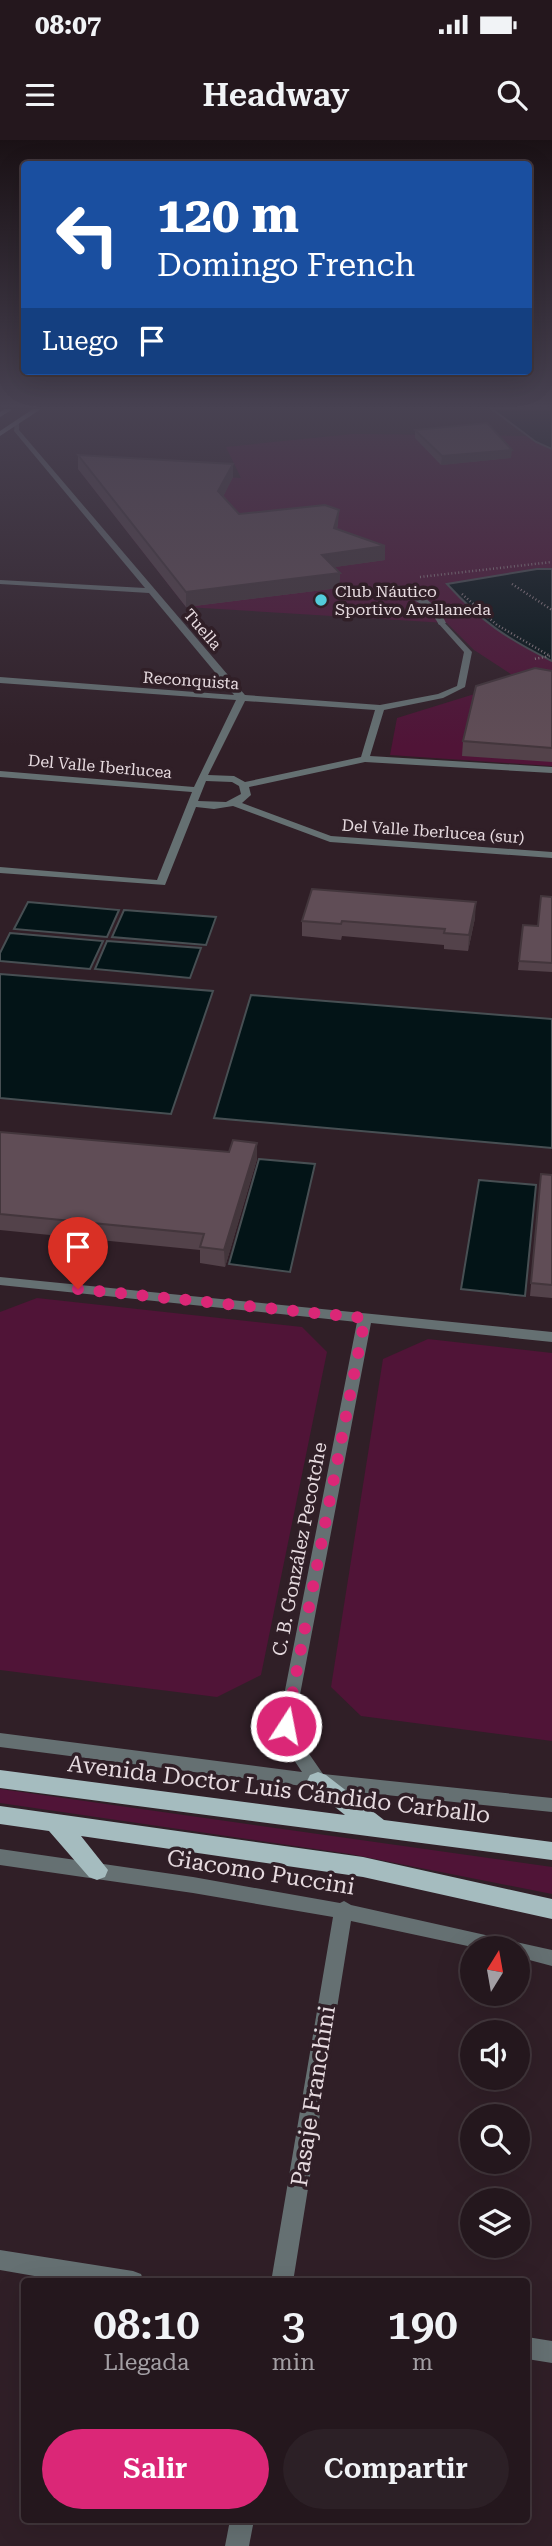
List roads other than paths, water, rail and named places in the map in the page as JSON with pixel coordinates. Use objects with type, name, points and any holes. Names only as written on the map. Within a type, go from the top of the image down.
[{"type":"main road","name":"Avenida Doctor Luis Cándido Carballo","points":[[0,1779],[552,1851]]},
{"type":"main road","points":[[317,1781],[377,1828]]},
{"type":"main road","points":[[0,1815],[363,1867],[552,1909]]},
{"type":"main road","points":[[54,1821],[97,1870]]},
{"type":"street","name":"Tuella","points":[[92,521],[242,698]]},
{"type":"street","points":[[0,582],[150,591]]},
{"type":"street","name":"Reconquista","points":[[0,680],[380,708],[440,696],[461,687],[468,652],[442,623],[440,614],[428,603],[390,586]]},
{"type":"street","points":[[0,870],[161,883],[202,778],[242,698]]},
{"type":"street","points":[[365,759],[380,708]]},
{"type":"street","points":[[202,778],[226,778],[244,785],[365,759],[552,770]]},
{"type":"street","name":"Del Valle Iberlucea","points":[[0,774],[198,789]]},
{"type":"street","points":[[193,803],[206,806],[234,803],[246,795],[244,785]]},
{"type":"street","name":"Del Valle Iberlucea (sur)","points":[[234,803],[330,839],[552,855]]},
{"type":"street","points":[[0,1281],[552,1336]]},
{"type":"street","name":"C. B. González Pecotche","points":[[317,1781],[298,1752],[286,1726],[365,1318]]},
{"type":"street","name":"Avenida Doctor Luis Cándido Carballo","points":[[0,1740],[317,1781],[552,1805]]},
{"type":"street","name":"Giacomo Puccini","points":[[0,1857],[344,1909],[460,1936]]},
{"type":"street","name":"Pasaje Franchini","points":[[283,2278],[344,1909]]},
{"type":"street","points":[[530,1952],[552,1958]]},
{"type":"street","points":[[0,2260],[109,2278]]},
{"type":"street","points":[[530,2348],[552,2352]]},
{"type":"street","points":[[237,2546],[241,2523]]},
{"type":"place","name":"Club Náutico Sportivo Avellaneda","points":[[321,600]]}]
